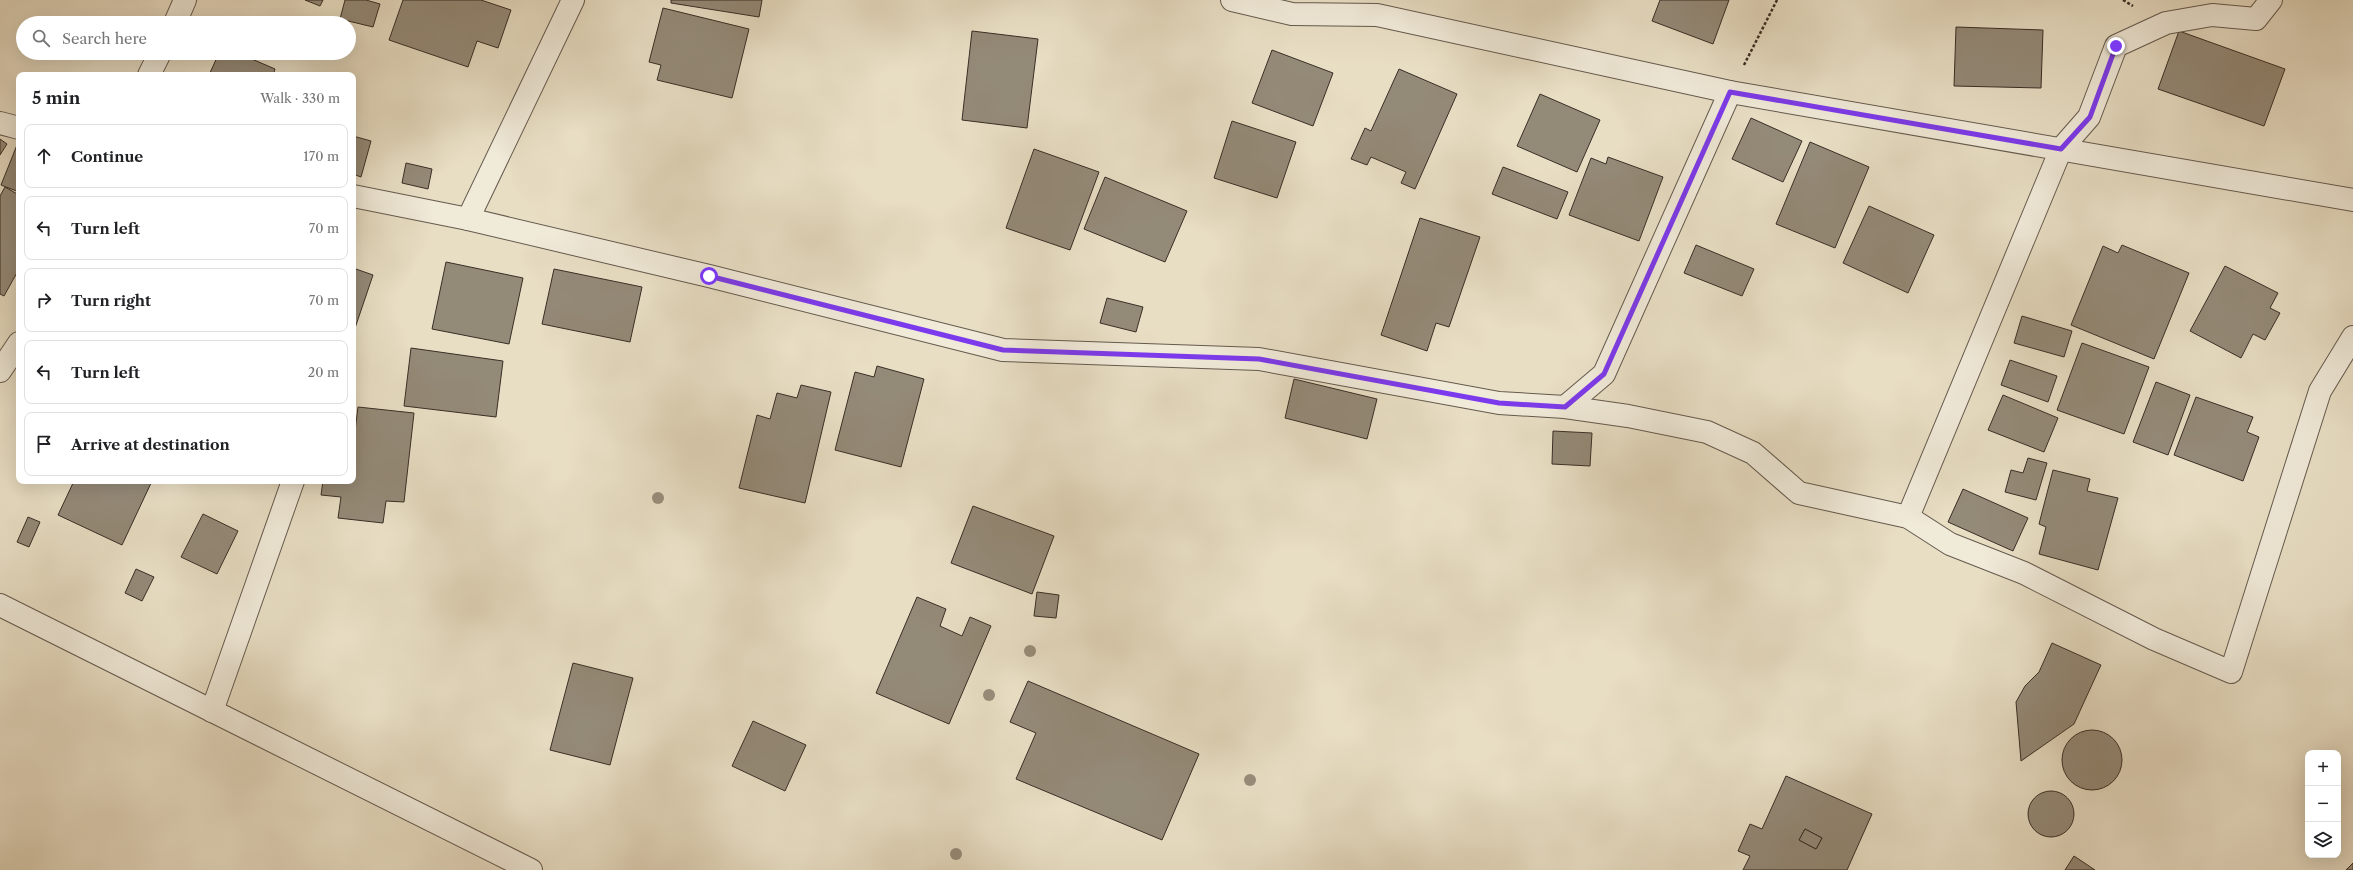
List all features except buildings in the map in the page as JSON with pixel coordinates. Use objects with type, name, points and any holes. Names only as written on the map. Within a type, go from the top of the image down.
[{"type":"street","points":[[178,16],[185,0]]},
{"type":"street","points":[[468,219],[573,0]]},
{"type":"street","points":[[1232,0],[1292,14],[1381,8],[1730,92],[2353,200]]},
{"type":"street","points":[[1908,517],[2061,149],[2090,117],[2116,46],[2166,23],[2212,15],[2256,19],[2271,0]]},
{"type":"street","points":[[150,72],[156,60]]},
{"type":"street","points":[[1565,407],[1604,374],[1730,92]]},
{"type":"street","points":[[0,124],[16,127]]},
{"type":"street","points":[[356,197],[468,219],[709,276],[1003,350],[1259,359],[1499,403],[1565,407],[1628,416],[1707,432],[1753,453],[1799,493],[1908,517],[1950,544],[2024,573],[2154,639],[2231,672],[2320,391],[2353,337]]},
{"type":"street","points":[[0,371],[16,347]]},
{"type":"street","points":[[212,711],[292,484]]},
{"type":"street","points":[[0,605],[531,870]]},
{"type":"path","points":[[1730,92],[1777,0]]},
{"type":"route","points":[[709,276],[1003,350],[1259,359],[1499,403],[1565,407],[1604,374],[1730,92],[2061,149],[2090,117],[2116,46]]}]
